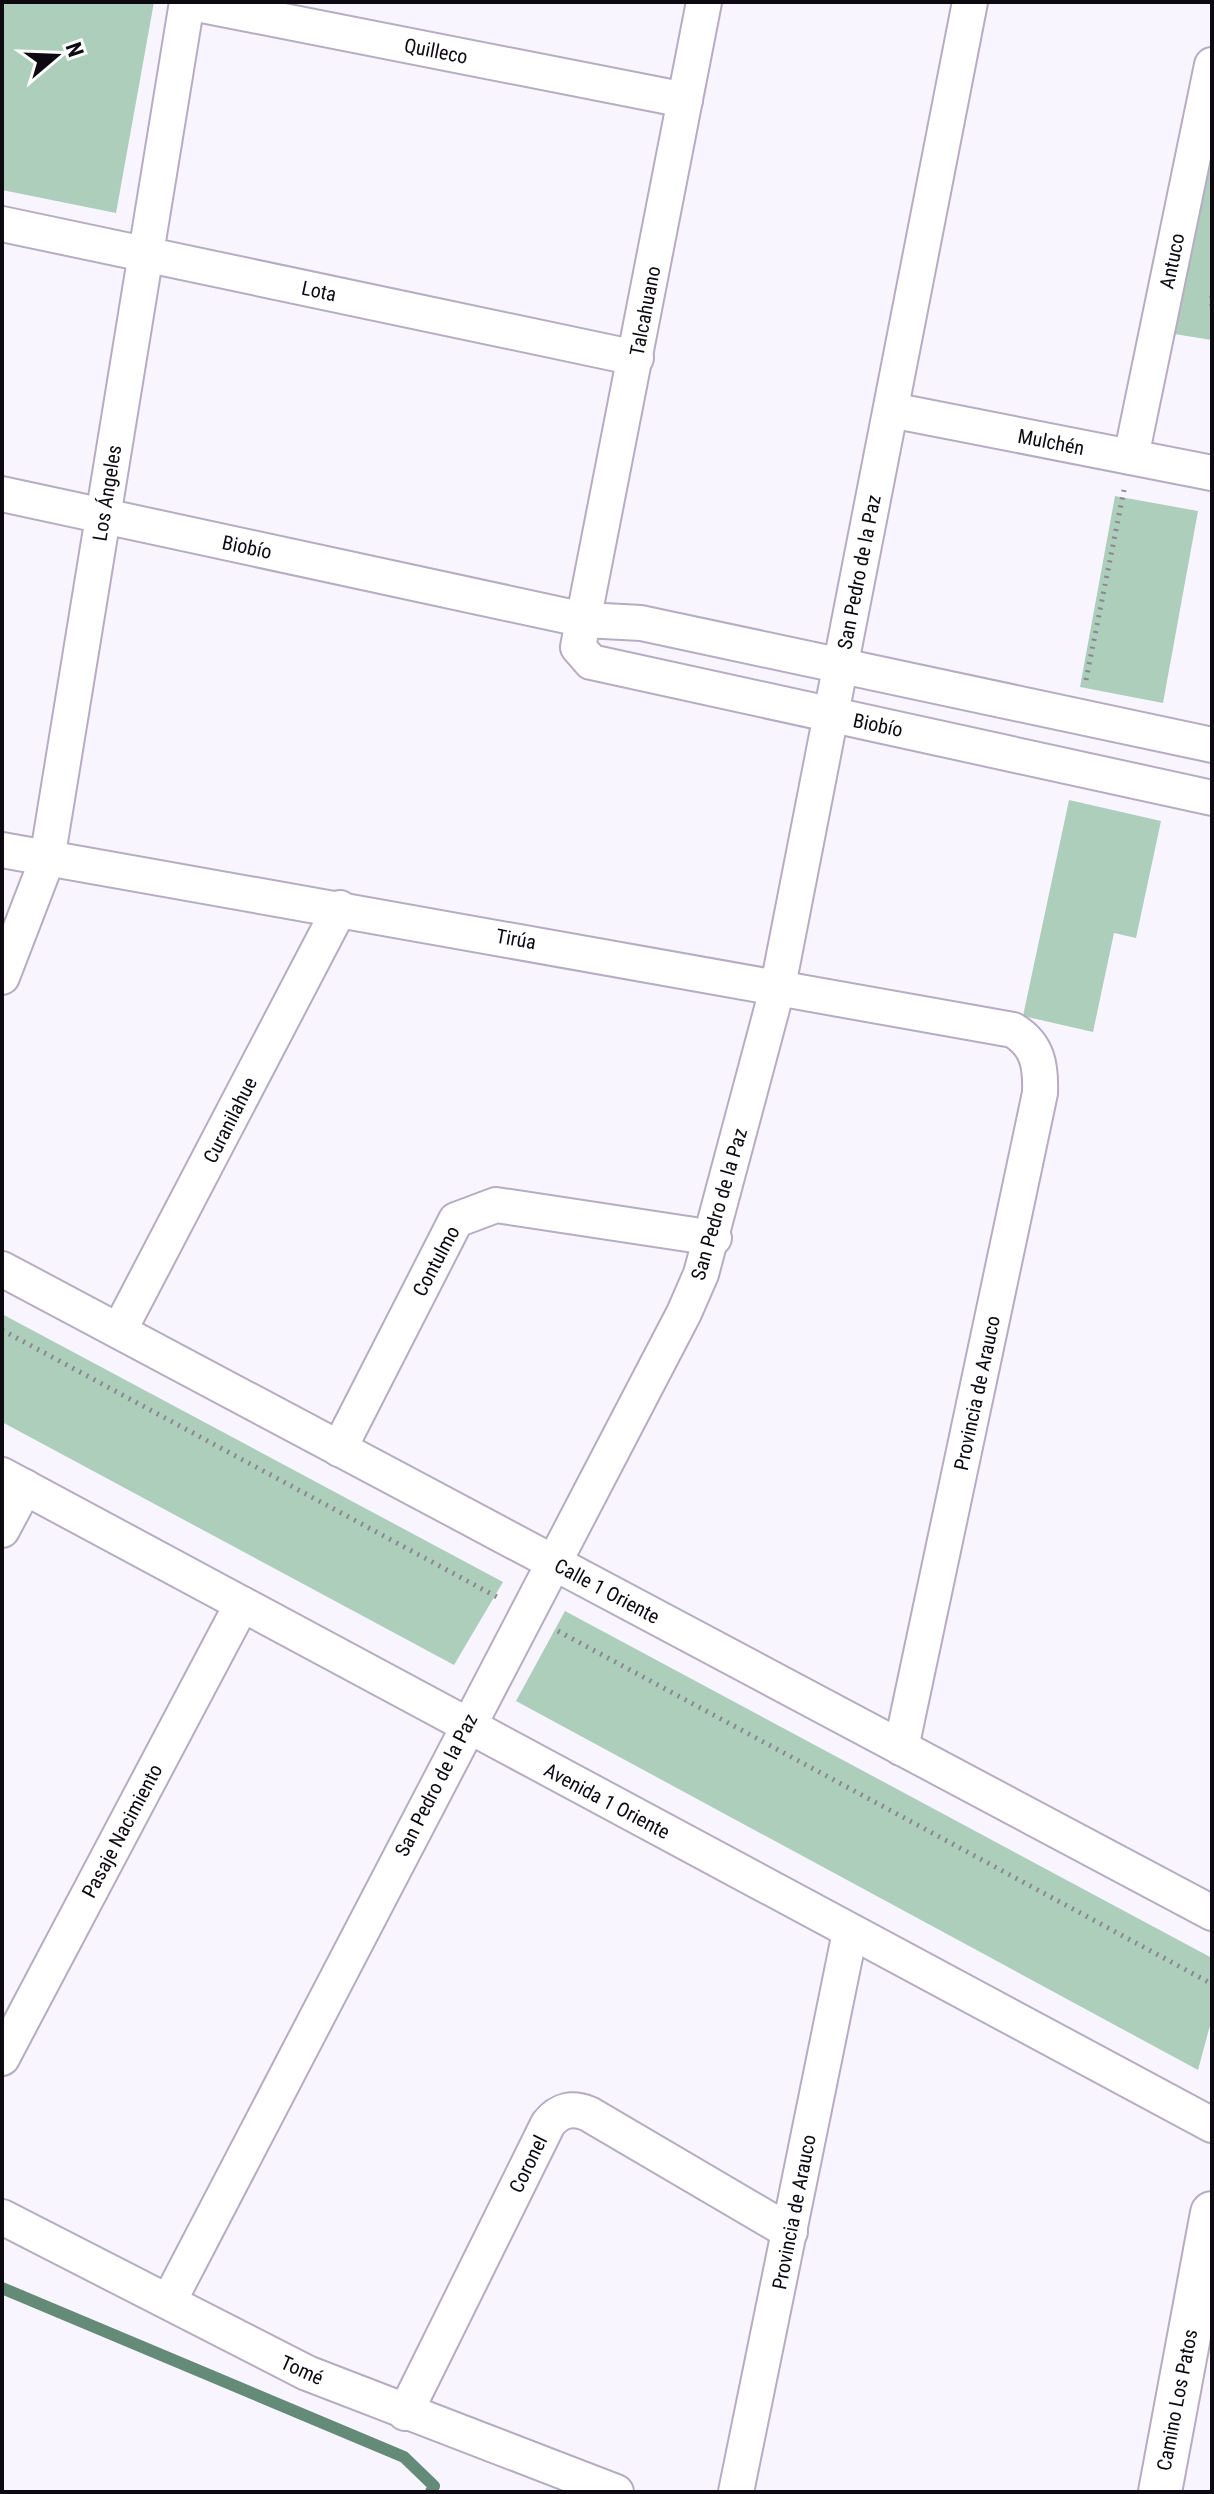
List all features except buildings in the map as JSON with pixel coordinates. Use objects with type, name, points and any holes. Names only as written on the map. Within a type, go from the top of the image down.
[{"type":"street","name":"Quilleco","points":[[187,2],[685,100]]},
{"type":"street","name":"Los Ángeles","points":[[2,977],[47,860],[187,2]]},
{"type":"street","name":"Talcahuano","points":[[585,620],[704,2]]},
{"type":"street","name":"San Pedro de la Paz","points":[[169,2301],[684,1313],[714,1238],[778,986],[970,2]]},
{"type":"street","name":"Antuco","points":[[1131,457],[1212,65]]},
{"type":"street","name":"Lota","points":[[2,224],[636,358]]},
{"type":"street","name":"Mulchén","points":[[891,410],[1212,473]]},
{"type":"street","name":"Biobío","points":[[2,494],[585,620],[641,623],[1212,745]]},
{"type":"street","name":"Biobío","points":[[585,620],[578,647],[591,662],[1212,798]]},
{"type":"street","name":"Tirúa","points":[[2,850],[778,986],[1013,1030],[1028,1039]]},
{"type":"street","name":"Curanilahue","points":[[119,1331],[340,908]]},
{"type":"street","name":"Provincia de Arauco","points":[[901,1748],[1040,1093],[1037,1056],[1028,1039]]},
{"type":"street","name":"Contulmo","points":[[339,1449],[456,1220],[496,1205],[714,1238]]},
{"type":"street","name":"Calle 1 Oriente","points":[[2,1269],[1212,1913]]},
{"type":"street","points":[[2,1530],[13,1481]]},
{"type":"street","name":"Avenida 1 Oriente","points":[[13,1481],[1212,2125]]},
{"type":"street","name":"Pasaje Nacimiento","points":[[2,2058],[242,1604]]},
{"type":"street","name":"Provincia de Arauco","points":[[736,2492],[850,1932]]},
{"type":"street","name":"Coronel","points":[[405,2413],[548,2124],[562,2112],[571,2109],[589,2114],[790,2232]]},
{"type":"street","name":"Camino Los Patos","points":[[1160,2492],[1212,2213]]},
{"type":"street","name":"Tomé","points":[[2,2217],[307,2373],[616,2492]]},
{"type":"path","points":[[1212,296],[1212,308]]},
{"type":"path","points":[[1078,716],[1131,457]]},
{"type":"path","points":[[2,1330],[1212,1984]]},
{"type":"green space","points":[[2,2],[154,2],[116,213],[2,190]]},
{"type":"green space","points":[[1212,130],[1212,340],[1168,333]]},
{"type":"green space","points":[[1115,496],[1198,511],[1163,703],[1080,687]]},
{"type":"green space","points":[[1069,800],[1161,821],[1136,938],[1114,933],[1093,1032],[1023,1016]]},
{"type":"green space","points":[[2,1314],[503,1582],[454,1665],[2,1422]]},
{"type":"green space","points":[[565,1611],[1212,1958],[1212,2018],[1198,2070],[516,1701]]},
{"type":"waterway","points":[[2,2288],[404,2457],[434,2486],[431,2492]]}]
